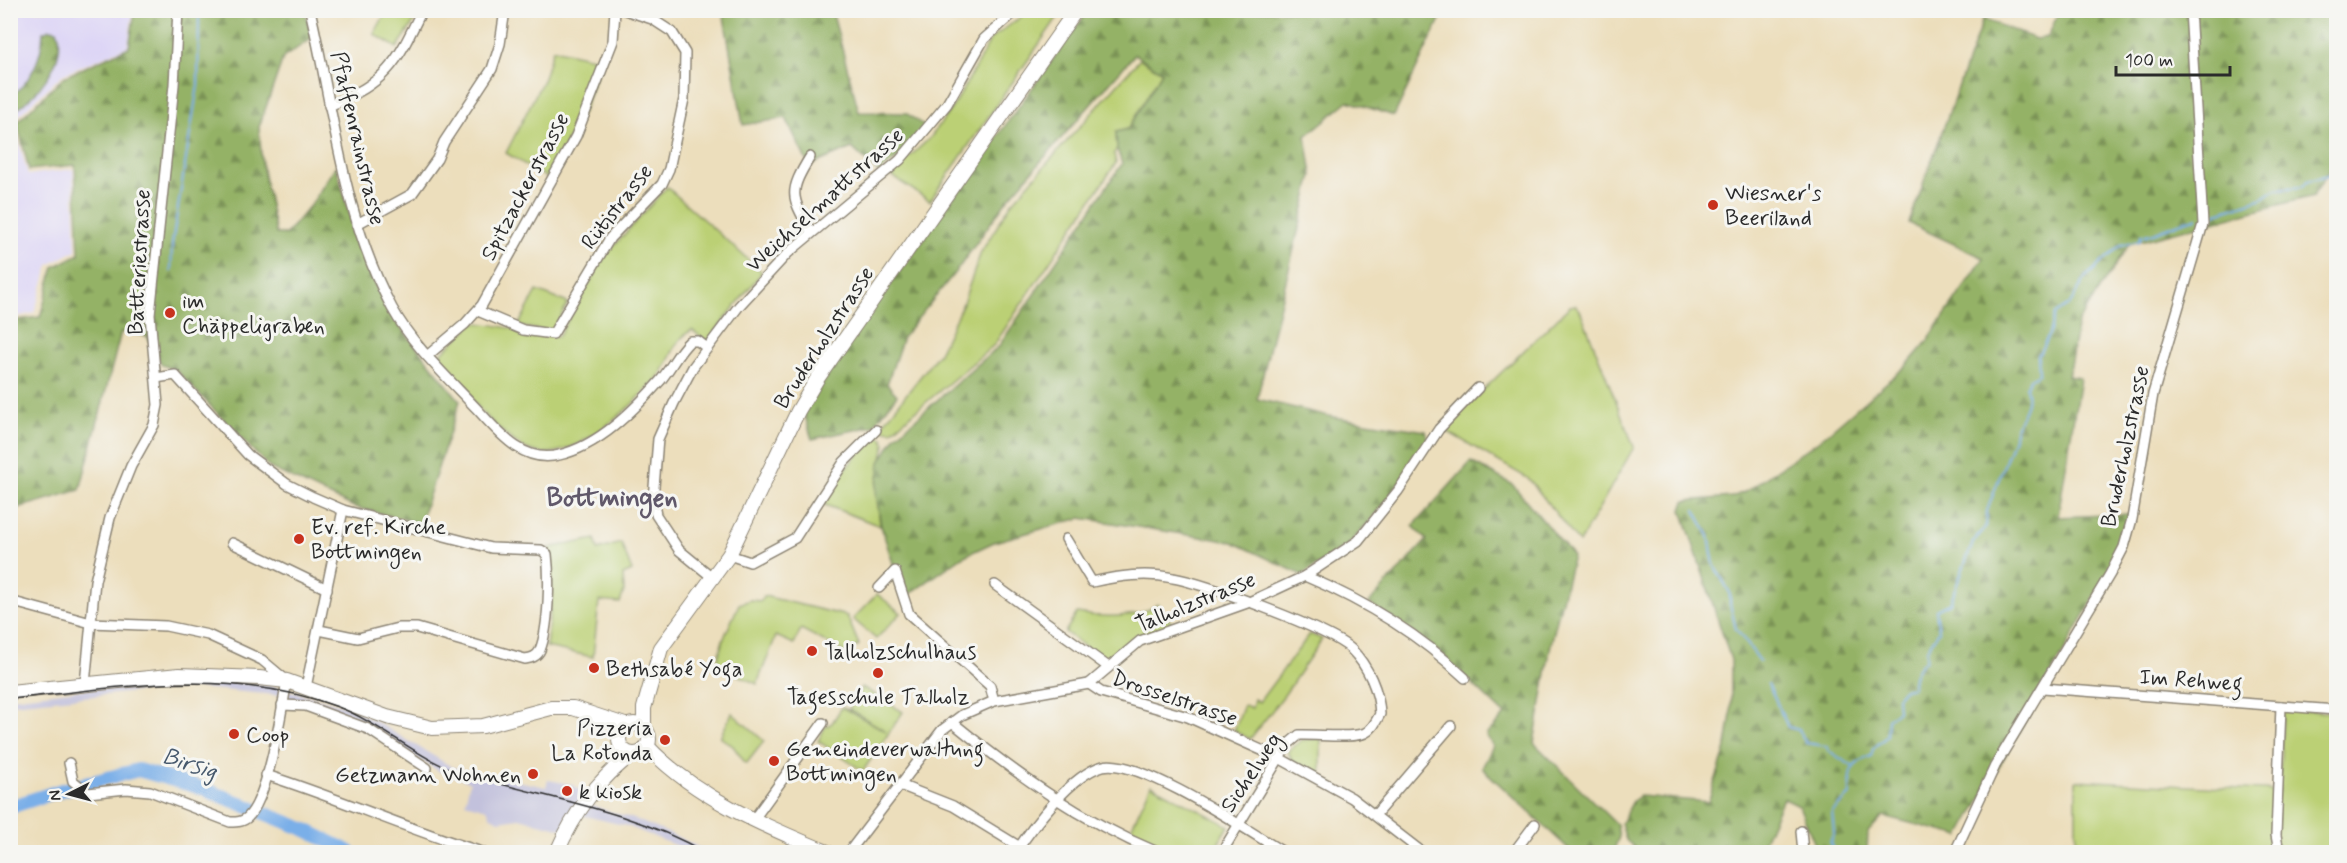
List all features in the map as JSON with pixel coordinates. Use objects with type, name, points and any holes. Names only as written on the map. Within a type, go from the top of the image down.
[{"type":"main road","name":"Bruderholzstrasse","points":[[557,852],[572,822],[614,768],[633,739],[656,661],[664,642],[729,555],[798,411],[817,379],[1076,10]]},
{"type":"main road","points":[[10,692],[179,675],[286,681],[387,717],[440,729],[483,726],[551,708],[586,712],[633,739],[651,760],[662,762],[692,784],[754,819],[827,852]]},
{"type":"street","name":"Batteriestrasse","points":[[85,684],[95,580],[110,518],[131,466],[154,425],[158,405],[150,315],[175,74],[178,10]]},
{"type":"street","name":"Pfaffenrainstrasse","points":[[310,10],[329,106],[357,224],[391,306],[427,356],[502,436],[519,449],[536,456],[557,456],[579,449],[619,421],[661,380],[690,341],[698,341],[707,348]]},
{"type":"street","points":[[329,106],[358,94],[391,69],[422,10]]},
{"type":"street","points":[[357,224],[412,194],[437,159],[444,142],[492,69],[500,44],[505,10]]},
{"type":"street","name":"Spitzackerstrasse","points":[[427,356],[478,310],[576,136],[613,41],[615,10]]},
{"type":"street","name":"Rütistrasse","points":[[478,310],[523,330],[553,334],[610,238],[662,184],[669,170],[684,99],[685,53],[672,32],[652,19],[625,10]]},
{"type":"street","name":"Weichselmattstrasse","points":[[712,578],[679,550],[662,528],[656,515],[653,499],[658,439],[674,403],[707,348],[771,270],[811,232],[900,159],[921,137],[947,104],[984,39],[1017,10]]},
{"type":"street","name":"Bruderholzstrasse","points":[[1955,852],[1995,766],[2124,547],[2133,519],[2153,394],[2203,224],[2190,10]]},
{"type":"street","points":[[810,157],[793,191],[796,205],[811,232]]},
{"type":"street","points":[[156,378],[176,375],[248,455],[287,484],[343,510],[491,548],[541,550],[547,554],[548,590],[540,651],[534,657],[525,659],[417,628],[398,628],[358,638],[319,630]]},
{"type":"street","name":"Talholzstrasse","points":[[1089,684],[1107,666],[1140,641],[1247,603],[1305,576],[1358,541],[1398,491],[1439,429],[1478,388]]},
{"type":"street","points":[[729,555],[750,562],[795,538],[844,462],[876,430]]},
{"type":"street","points":[[306,687],[343,510]]},
{"type":"street","points":[[1066,539],[1092,582],[1142,574],[1173,578],[1247,603]]},
{"type":"street","points":[[232,543],[327,589]]},
{"type":"street","points":[[879,588],[895,571],[909,614],[990,686],[994,701]]},
{"type":"street","points":[[1305,576],[1372,609],[1422,641],[1464,678]]},
{"type":"street","points":[[995,585],[1107,666]]},
{"type":"street","points":[[10,601],[91,623],[166,626],[208,635],[262,660],[286,681],[266,775],[256,805],[243,821],[230,822],[150,791],[126,789],[88,793],[74,781],[69,763]]},
{"type":"street","name":"Sichelweg","points":[[1222,852],[1287,745],[1299,735],[1357,735],[1366,732],[1380,714],[1380,704],[1374,686],[1361,661],[1349,647],[1328,635],[1247,603]]},
{"type":"street","points":[[849,852],[942,730],[952,722],[978,706],[994,701],[1089,684]]},
{"type":"street","name":"Drosselstrasse","points":[[1089,684],[1101,692],[1188,717],[1279,758],[1376,814],[1422,852]]},
{"type":"street","name":"Im Rehweg","points":[[2043,688],[2337,710]]},
{"type":"street","points":[[282,705],[306,706],[359,725],[387,739],[427,768]]},
{"type":"street","points":[[2278,852],[2276,836],[2281,706]]},
{"type":"street","points":[[952,722],[1057,801],[1110,833],[1157,852]]},
{"type":"street","points":[[754,819],[824,723]]},
{"type":"street","points":[[1376,814],[1451,726]]},
{"type":"street","points":[[900,785],[953,806],[1018,850],[1057,801],[1079,779],[1094,769],[1114,765],[1169,786],[1283,852]]},
{"type":"street","points":[[266,775],[306,788],[386,820],[482,852]]},
{"type":"street","points":[[1515,852],[1535,824]]},
{"type":"street","points":[[1800,831],[1803,852]]},
{"type":"shaded area","points":[[11,11],[133,11],[128,46],[62,75],[13,121],[28,175],[73,169],[76,250],[49,265],[34,313],[11,318],[10,162],[13,162],[10,148]]},
{"type":"shaded area","points":[[180,678],[272,686],[346,706],[452,767],[546,787],[548,780],[571,784],[587,795],[581,802],[637,820],[708,852],[692,852],[627,826],[577,814],[566,830],[519,818],[499,821],[491,817],[487,809],[465,803],[470,782],[440,772],[411,754],[319,707],[277,695],[188,687],[11,704],[10,698]]},
{"type":"green space","points":[[135,11],[305,11],[312,38],[283,58],[259,127],[262,165],[276,234],[286,234],[313,202],[336,165],[353,227],[386,309],[460,401],[420,523],[354,507],[270,468],[176,370],[162,365],[147,336],[121,332],[80,490],[11,510],[11,321],[40,317],[54,267],[79,254],[75,165],[29,170],[17,122],[64,77],[129,47]]},
{"type":"green space","points":[[387,11],[416,11],[414,22],[397,48],[374,34]]},
{"type":"green space","points":[[723,11],[832,11],[859,112],[906,113],[927,128],[902,155],[878,172],[852,148],[809,166],[786,118],[743,125]]},
{"type":"green space","points":[[1029,11],[1062,11],[930,201],[890,175],[931,137],[956,102],[991,39]]},
{"type":"green space","points":[[1088,11],[1444,11],[1394,116],[1348,101],[1306,136],[1312,175],[1257,399],[1333,417],[1426,431],[1428,440],[1382,507],[1348,545],[1302,575],[1233,542],[1081,518],[994,542],[962,557],[904,598],[881,526],[876,494],[880,462],[895,437],[999,346],[1122,164],[1117,149],[1116,132],[1128,129],[1162,72],[1135,54],[1007,200],[960,266],[903,337],[887,384],[897,395],[873,426],[812,439],[804,413],[850,340]]},
{"type":"green space","points":[[2059,11],[2327,11],[2336,117],[2336,161],[2313,196],[2129,244],[2078,322],[2068,376],[2080,378],[2058,517],[2130,514],[2115,561],[1960,836],[1883,816],[1868,832],[1867,852],[1818,852],[1799,806],[1783,798],[1759,852],[1639,852],[1626,840],[1621,823],[1633,801],[1640,796],[1708,802],[1725,752],[1731,714],[1731,660],[1682,510],[1685,501],[1732,497],[1747,491],[1821,439],[1907,365],[1926,343],[1984,258],[1909,223],[1983,19],[2036,39],[2048,37]]},
{"type":"green space","points":[[50,29],[57,30],[59,42],[54,66],[39,89],[11,113],[11,96],[30,76],[41,50],[43,32]]},
{"type":"green space","points":[[553,49],[602,60],[583,112],[547,178],[506,153],[544,78]]},
{"type":"green space","points":[[1140,59],[1162,72],[1128,129],[1116,132],[1117,149],[1114,153],[1116,163],[994,345],[892,431],[879,429],[939,353],[963,303],[981,252],[1011,204]]},
{"type":"green space","points":[[667,187],[762,272],[707,342],[692,330],[685,335],[675,347],[665,368],[655,381],[601,430],[568,448],[551,453],[536,452],[523,447],[509,438],[482,412],[437,357],[474,323],[558,337],[605,256]]},
{"type":"green space","points":[[537,291],[568,303],[552,332],[518,326]]},
{"type":"green space","points":[[1575,305],[1580,310],[1634,447],[1579,543],[1529,479],[1443,429],[1570,306]]},
{"type":"green space","points":[[873,437],[883,438],[885,444],[876,487],[880,526],[823,504],[842,473]]},
{"type":"green space","points":[[1471,462],[1512,484],[1573,556],[1551,644],[1534,743],[1617,825],[1619,837],[1613,852],[1572,852],[1482,768],[1493,746],[1486,735],[1505,715],[1436,649],[1369,603],[1427,540],[1413,526]]},
{"type":"green space","points":[[595,539],[598,550],[621,543],[632,571],[623,575],[624,591],[620,603],[599,601],[593,657],[546,647],[551,585],[548,548]]},
{"type":"green space","points":[[877,594],[901,613],[876,639],[853,619]]},
{"type":"green space","points":[[764,596],[847,616],[859,645],[846,653],[801,629],[794,644],[776,636],[757,684],[716,665],[723,640],[739,604],[750,600],[761,601]]},
{"type":"green space","points":[[1158,604],[1172,624],[1133,642],[1105,661],[1065,632],[1077,613],[1097,616],[1130,615]]},
{"type":"green space","points":[[1310,634],[1322,639],[1285,694],[1250,739],[1234,731],[1244,705],[1252,708],[1254,699],[1259,702]]},
{"type":"green space","points":[[862,687],[903,712],[863,771],[818,741],[825,727],[832,723],[842,707],[886,731],[849,709]]},
{"type":"green space","points":[[2283,709],[2336,713],[2336,852],[2076,852],[2076,780],[2279,791]]},
{"type":"green space","points":[[732,713],[764,741],[746,764],[733,746],[720,737]]},
{"type":"green space","points":[[1321,738],[1321,775],[1292,761],[1288,751],[1302,740]]},
{"type":"green space","points":[[1151,785],[1229,826],[1213,852],[1168,852],[1128,835]]},
{"type":"waterway","points":[[171,271],[172,244],[198,85],[199,10]]},
{"type":"waterway","points":[[2211,215],[2263,198],[2276,189],[2302,187],[2308,181],[2336,174]]},
{"type":"waterway","points":[[1834,852],[1830,843],[1834,832],[1832,812],[1850,795],[1850,775],[1854,766],[1871,756],[1873,749],[1887,736],[1888,719],[1898,711],[1897,697],[1904,689],[1913,687],[1916,672],[1926,660],[1927,649],[1939,631],[1936,610],[1950,603],[1973,542],[1986,527],[1987,511],[2027,402],[2026,388],[2030,379],[2039,374],[2038,356],[2049,334],[2055,314],[2069,305],[2087,276],[2121,245],[2140,241],[2141,236],[2197,218]]},
{"type":"waterway","points":[[1695,510],[1709,536],[1714,565],[1730,593],[1730,604],[1736,629],[1760,661]]},
{"type":"waterway","points":[[1768,684],[1788,727],[1799,730],[1806,743],[1826,746],[1829,751],[1852,766]]},
{"type":"waterway","name":"Birsig","points":[[10,807],[62,790],[138,770],[202,788],[306,830],[350,852]]},
{"type":"tram line","points":[[10,699],[175,684],[257,687],[297,695],[354,714],[430,760],[446,767],[616,815],[675,837],[704,852]]},
{"type":"place","name":"Wiesner's Beeriland","points":[[1713,205]]},
{"type":"place","name":"im Chäppeligraben","points":[[170,313]]},
{"type":"place","name":"Ev. ref. Kirche Bottmingen","points":[[299,539]]},
{"type":"place","name":"Talholzschulhaus","points":[[812,651]]},
{"type":"place","name":"Bethsabé Yoga","points":[[594,668]]},
{"type":"place","name":"Tagesschule Talholz","points":[[878,673]]},
{"type":"place","name":"Coop","points":[[234,734]]},
{"type":"place","name":"Pizzeria La Rotonda","points":[[665,740]]},
{"type":"place","name":"Gemeindeverwaltung Bottmingen","points":[[774,761]]},
{"type":"place","name":"Getzmann Wohnen","points":[[533,774]]},
{"type":"place","name":"k kiosk","points":[[567,791]]},
{"type":"district","name":"Bottmingen","points":[[612,497]]}]
